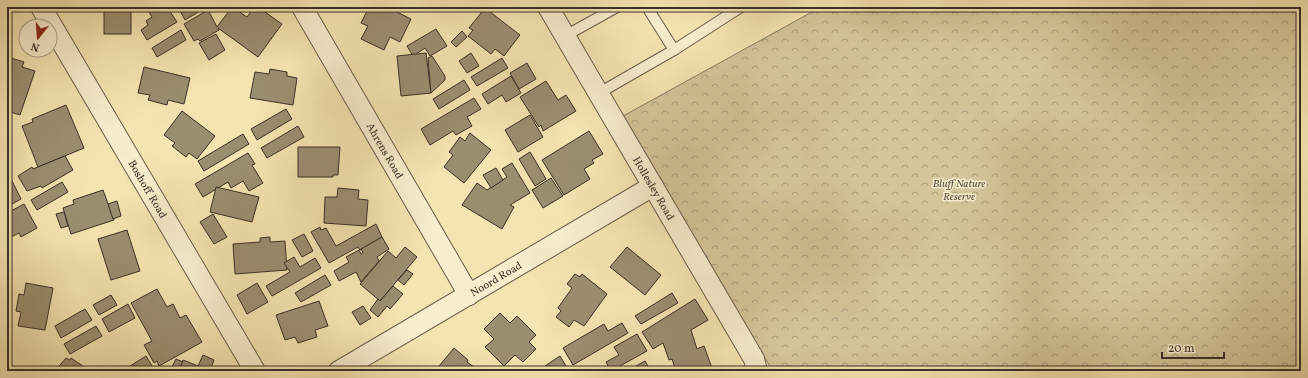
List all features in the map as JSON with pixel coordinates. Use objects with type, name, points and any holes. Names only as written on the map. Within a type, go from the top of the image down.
[{"type":"street","name":"Boshoff Road","points":[[41,7],[255,371]]},
{"type":"street","name":"Ahrens Road","points":[[302,7],[468,295]]},
{"type":"street","name":"Hollesley Road","points":[[548,7],[754,359],[757,371]]},
{"type":"street","name":"Noord Road","points":[[339,371],[653,186]]},
{"type":"lane","points":[[565,36],[617,7]]},
{"type":"lane","points":[[647,7],[674,50]]},
{"type":"lane","points":[[599,93],[674,50],[741,7]]},
{"type":"green space","name":"Bluff Nature Reserve","points":[[821,7],[1301,7],[1301,371],[773,371],[616,120]]},
{"type":"building","points":[[104,7],[131,7],[131,34],[104,34]]},
{"type":"building","points":[[158,7],[167,7],[177,22],[147,40],[141,30],[148,25],[146,21],[152,17],[149,12]]},
{"type":"building","points":[[178,7],[207,7],[185,20]]},
{"type":"building","points":[[232,7],[247,17],[254,7],[258,7],[282,24],[258,57],[218,28],[219,30],[200,41],[198,39],[194,41],[184,24],[208,10],[217,27]]},
{"type":"building","points":[[369,7],[387,7],[411,19],[400,42],[390,37],[384,50],[361,39],[368,26],[361,23]]},
{"type":"building","points":[[485,8],[520,35],[504,56],[495,49],[491,54],[468,36],[473,30],[469,28]]},
{"type":"building","points":[[436,29],[447,46],[430,56],[425,48],[413,56],[407,46]]},
{"type":"building","points":[[181,30],[186,40],[157,57],[152,48]]},
{"type":"building","points":[[462,31],[467,37],[456,47],[451,42]]},
{"type":"building","points":[[216,34],[225,50],[209,60],[199,43]]},
{"type":"building","points":[[426,53],[431,93],[401,96],[397,56]]},
{"type":"building","points":[[471,53],[479,66],[467,73],[459,61]]},
{"type":"building","points":[[432,56],[445,76],[445,80],[431,93],[428,58]]},
{"type":"building","points":[[11,58],[24,62],[22,67],[35,71],[20,115],[7,111],[7,62],[9,63]]},
{"type":"building","points":[[502,58],[508,68],[477,86],[471,77]]},
{"type":"building","points":[[527,63],[536,79],[519,89],[510,73]]},
{"type":"building","points":[[144,67],[190,78],[184,104],[168,100],[167,105],[148,100],[150,95],[138,93]]},
{"type":"building","points":[[270,69],[287,72],[287,76],[297,78],[293,105],[250,98],[255,72],[269,74]]},
{"type":"building","points":[[511,76],[521,93],[506,102],[502,95],[488,104],[482,94]]},
{"type":"building","points":[[464,80],[470,90],[439,109],[433,99]]},
{"type":"building","points":[[546,81],[558,100],[566,95],[576,111],[543,131],[541,125],[539,127],[520,97]]},
{"type":"building","points":[[474,98],[481,109],[467,117],[472,126],[456,135],[453,131],[430,145],[421,129]]},
{"type":"building","points":[[66,105],[84,148],[38,167],[22,126],[33,122],[32,119]]},
{"type":"building","points":[[286,109],[292,119],[257,140],[251,129]]},
{"type":"building","points":[[182,111],[215,136],[197,159],[189,153],[186,157],[172,146],[175,143],[164,135]]},
{"type":"building","points":[[530,115],[543,137],[518,152],[505,130]]},
{"type":"building","points":[[298,126],[304,137],[267,158],[261,148]]},
{"type":"building","points":[[589,131],[603,154],[592,160],[594,163],[584,169],[590,179],[564,195],[542,160]]},
{"type":"building","points":[[470,133],[491,150],[464,183],[444,167],[453,155],[449,152],[460,137],[465,141]]},
{"type":"building","points":[[243,134],[249,144],[204,171],[198,161]]},
{"type":"building","points":[[298,147],[340,147],[338,175],[333,175],[333,177],[298,177]]},
{"type":"building","points":[[530,152],[546,179],[535,186],[519,159]]},
{"type":"building","points":[[248,153],[255,164],[252,165],[263,183],[249,191],[243,181],[231,188],[228,182],[203,197],[195,184]]},
{"type":"building","points":[[65,156],[73,170],[42,188],[41,186],[27,191],[18,176],[32,167],[33,169]]},
{"type":"building","points":[[512,163],[530,193],[510,205],[514,207],[502,229],[462,205],[477,183],[487,190],[507,177],[502,169]]},
{"type":"building","points":[[496,168],[503,180],[491,188],[483,175]]},
{"type":"building","points":[[7,171],[21,199],[7,207]]},
{"type":"building","points":[[551,178],[563,196],[543,208],[532,190]]},
{"type":"building","points":[[62,182],[68,192],[37,210],[31,200]]},
{"type":"building","points":[[216,187],[259,197],[252,222],[210,212]]},
{"type":"building","points":[[338,188],[359,190],[358,199],[368,200],[366,226],[324,223],[325,197],[337,197]]},
{"type":"building","points":[[103,190],[114,220],[71,234],[63,208],[74,204],[73,200]]},
{"type":"building","points":[[117,201],[121,216],[113,219],[108,204]]},
{"type":"building","points":[[24,204],[37,228],[21,237],[19,233],[7,239],[7,213]]},
{"type":"building","points":[[64,212],[68,226],[61,228],[56,214]]},
{"type":"building","points":[[213,214],[227,237],[214,244],[200,222]]},
{"type":"building","points":[[376,224],[382,237],[360,250],[358,247],[329,263],[311,232],[320,227],[321,230],[326,228],[336,246]]},
{"type":"building","points":[[127,230],[140,271],[111,280],[98,239]]},
{"type":"building","points":[[304,234],[313,251],[302,257],[292,240]]},
{"type":"building","points":[[270,237],[270,242],[285,241],[287,270],[235,274],[233,244],[260,242],[260,238]]},
{"type":"building","points":[[382,237],[389,249],[377,257],[379,261],[361,282],[356,272],[339,281],[334,271],[349,262],[346,257],[359,250],[361,254],[363,253],[361,249]]},
{"type":"building","points":[[405,247],[417,257],[380,301],[360,284],[388,251],[396,258]]},
{"type":"building","points":[[627,247],[661,275],[645,295],[610,267]]},
{"type":"building","points":[[294,257],[300,267],[315,258],[321,268],[272,296],[266,286],[290,272],[284,263]]},
{"type":"building","points":[[407,270],[413,274],[404,285],[398,280]]},
{"type":"building","points":[[575,274],[580,277],[582,274],[607,294],[584,326],[574,320],[569,327],[556,317],[561,311],[558,308],[572,288],[567,284]]},
{"type":"building","points":[[325,275],[331,285],[301,302],[295,293]]},
{"type":"building","points":[[26,283],[53,288],[45,330],[18,326],[21,312],[16,311],[19,294],[24,295]]},
{"type":"building","points":[[257,283],[268,302],[247,314],[237,295]]},
{"type":"building","points":[[393,286],[403,294],[390,309],[387,306],[378,317],[370,310],[378,299],[380,301]]},
{"type":"building","points":[[157,289],[167,307],[173,304],[180,318],[186,315],[202,342],[159,366],[157,361],[154,363],[144,345],[152,341],[131,303]]},
{"type":"building","points":[[672,293],[678,303],[641,324],[635,316]]},
{"type":"building","points":[[111,295],[117,305],[99,315],[93,305]]},
{"type":"building","points":[[695,299],[708,320],[691,330],[697,349],[704,346],[713,371],[676,371],[672,359],[669,360],[663,343],[653,349],[642,332]]},
{"type":"building","points":[[319,301],[328,326],[315,330],[317,337],[298,343],[295,337],[285,340],[276,315]]},
{"type":"building","points":[[128,304],[135,318],[109,332],[102,319]]},
{"type":"building","points":[[363,306],[371,318],[360,325],[352,312]]},
{"type":"building","points":[[85,309],[92,320],[61,338],[55,326]]},
{"type":"building","points":[[500,313],[510,323],[517,316],[536,335],[529,342],[536,349],[523,362],[515,355],[504,366],[485,347],[494,339],[484,329]]},
{"type":"building","points":[[622,323],[628,333],[573,365],[563,348],[604,324],[608,331]]},
{"type":"building","points":[[96,326],[102,336],[70,354],[64,344]]},
{"type":"building","points":[[637,334],[647,351],[611,371],[606,362],[619,355],[614,347]]},
{"type":"building","points":[[454,348],[474,367],[471,371],[435,371]]},
{"type":"building","points":[[203,355],[214,360],[210,371],[198,366]]},
{"type":"building","points":[[146,356],[154,369],[151,371],[129,371],[127,368]]},
{"type":"building","points":[[560,356],[569,371],[548,371],[545,366]]},
{"type":"building","points":[[66,358],[70,360],[71,358],[90,371],[55,371]]},
{"type":"building","points":[[176,359],[183,362],[179,371],[170,371]]},
{"type":"building","points":[[183,360],[198,366],[208,371],[179,371]]},
{"type":"building","points":[[645,361],[651,371],[627,371]]}]
